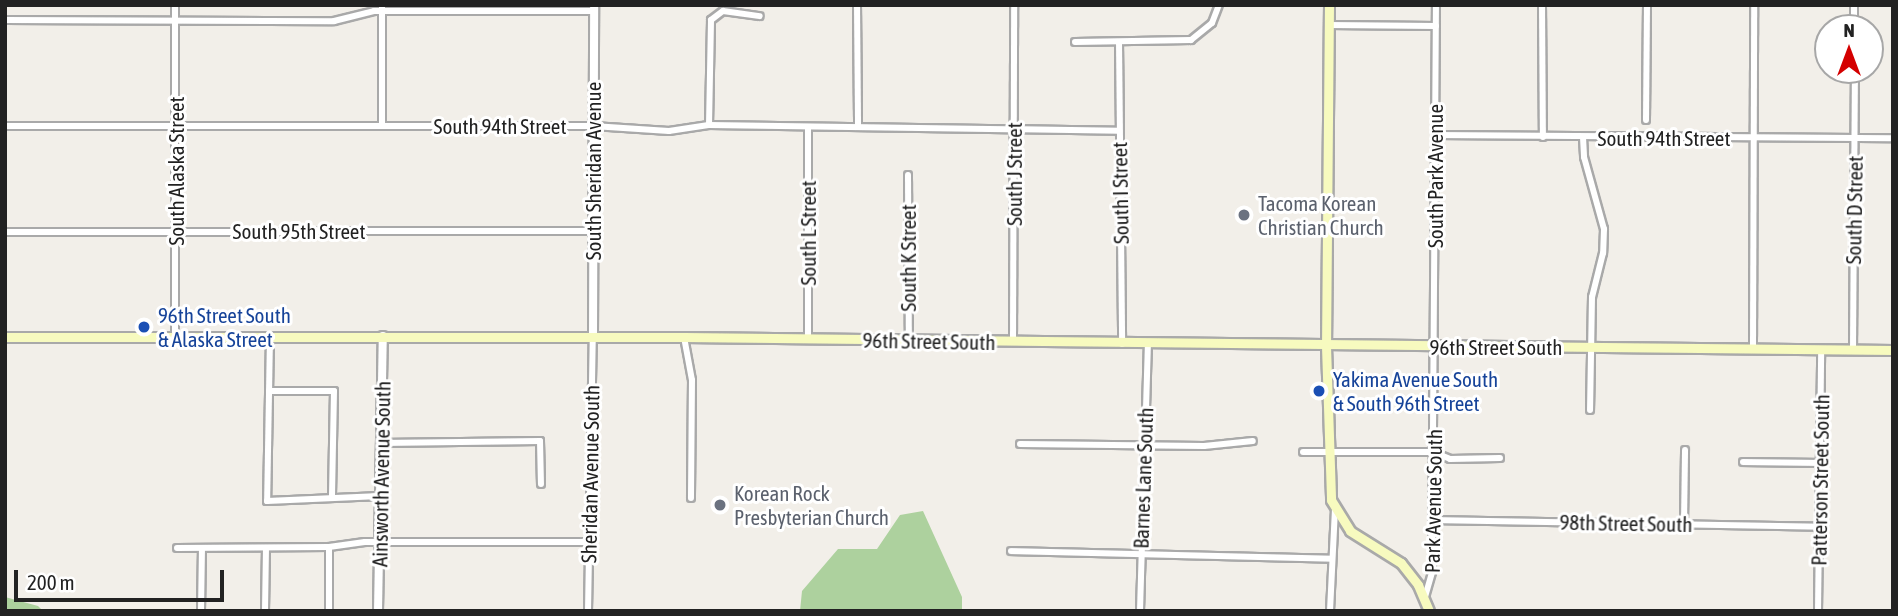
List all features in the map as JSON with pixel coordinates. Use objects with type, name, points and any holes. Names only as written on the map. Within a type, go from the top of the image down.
[{"type":"main road","points":[[1329,5],[1326,346],[1328,452],[1335,510],[1350,531],[1401,563],[1425,597]]},
{"type":"main road","name":"96th Street South","points":[[5,337],[684,337],[1122,344],[1893,350]]},
{"type":"main road","name":"Park Avenue South","points":[[1425,597],[1429,611]]},
{"type":"street","name":"South Alaska Street","points":[[175,5],[175,336]]},
{"type":"street","points":[[857,5],[858,127]]},
{"type":"street","name":"South J Street","points":[[1013,342],[1014,5]]},
{"type":"street","points":[[1075,42],[1191,40],[1212,23],[1219,5]]},
{"type":"street","name":"South Park Avenue","points":[[1435,347],[1436,5]]},
{"type":"street","points":[[1542,5],[1543,137]]},
{"type":"street","points":[[1646,120],[1647,5]]},
{"type":"street","points":[[1753,349],[1754,5]]},
{"type":"street","points":[[382,8],[382,126]]},
{"type":"street","points":[[5,20],[334,21],[382,8],[594,8]]},
{"type":"street","name":"South Sheridan Avenue","points":[[593,337],[594,8]]},
{"type":"street","points":[[709,125],[713,15],[743,11],[760,16]]},
{"type":"street","points":[[1329,25],[1436,26]]},
{"type":"street","name":"South I Street","points":[[1119,42],[1122,344]]},
{"type":"street","name":"South D Street","points":[[1853,350],[1855,84]]},
{"type":"street","name":"South 94th Street","points":[[5,126],[593,126],[669,131],[709,125],[1119,131]]},
{"type":"street","name":"South L Street","points":[[808,127],[808,339]]},
{"type":"street","name":"South 94th Street","points":[[1435,135],[1893,138]]},
{"type":"street","points":[[1583,137],[1584,157],[1604,229],[1603,253],[1592,297],[1590,410]]},
{"type":"street","name":"South K Street","points":[[908,175],[908,341]]},
{"type":"street","name":"South 95th Street","points":[[5,232],[592,231]]},
{"type":"street","points":[[270,336],[267,500],[380,496]]},
{"type":"street","name":"Ainsworth Avenue South","points":[[379,611],[383,336]]},
{"type":"street","name":"Sheridan Avenue South","points":[[588,611],[593,337]]},
{"type":"street","points":[[684,337],[692,380],[691,498]]},
{"type":"street","name":"Barnes Lane South","points":[[1140,611],[1148,344]]},
{"type":"street","name":"Park Avenue South","points":[[1425,597],[1432,582],[1435,347]]},
{"type":"street","name":"Patterson Street South","points":[[1818,611],[1821,350]]},
{"type":"street","points":[[269,391],[334,391],[332,496]]},
{"type":"street","points":[[381,443],[540,441],[541,484]]},
{"type":"street","points":[[1020,444],[1144,445],[1253,441]]},
{"type":"street","points":[[1684,524],[1685,450]]},
{"type":"street","points":[[1303,452],[1433,452],[1450,459],[1500,458]]},
{"type":"street","points":[[1742,462],[1820,463]]},
{"type":"street","points":[[1330,611],[1330,559],[1335,510]]},
{"type":"street","name":"98th Street South","points":[[1433,520],[1819,527]]},
{"type":"street","points":[[177,548],[589,542]]},
{"type":"street","points":[[328,611],[330,547]]},
{"type":"street","points":[[201,611],[202,548]]},
{"type":"street","points":[[265,611],[266,548]]},
{"type":"street","points":[[1012,551],[1141,552],[1330,559]]},
{"type":"green space","points":[[923,511],[962,597],[962,611],[800,611],[802,591],[838,549],[877,549],[900,515]]},
{"type":"green space","points":[[5,597],[38,606],[43,611],[5,611]]},
{"type":"place","name":"Tacoma Korean Christian Church","points":[[1244,215]]},
{"type":"place","name":"96th Street South & Alaska Street","points":[[144,327]]},
{"type":"place","name":"Yakima Avenue South & South 96th Street","points":[[1319,391]]},
{"type":"place","name":"Korean Rock Presbyterian Church","points":[[720,505]]}]
